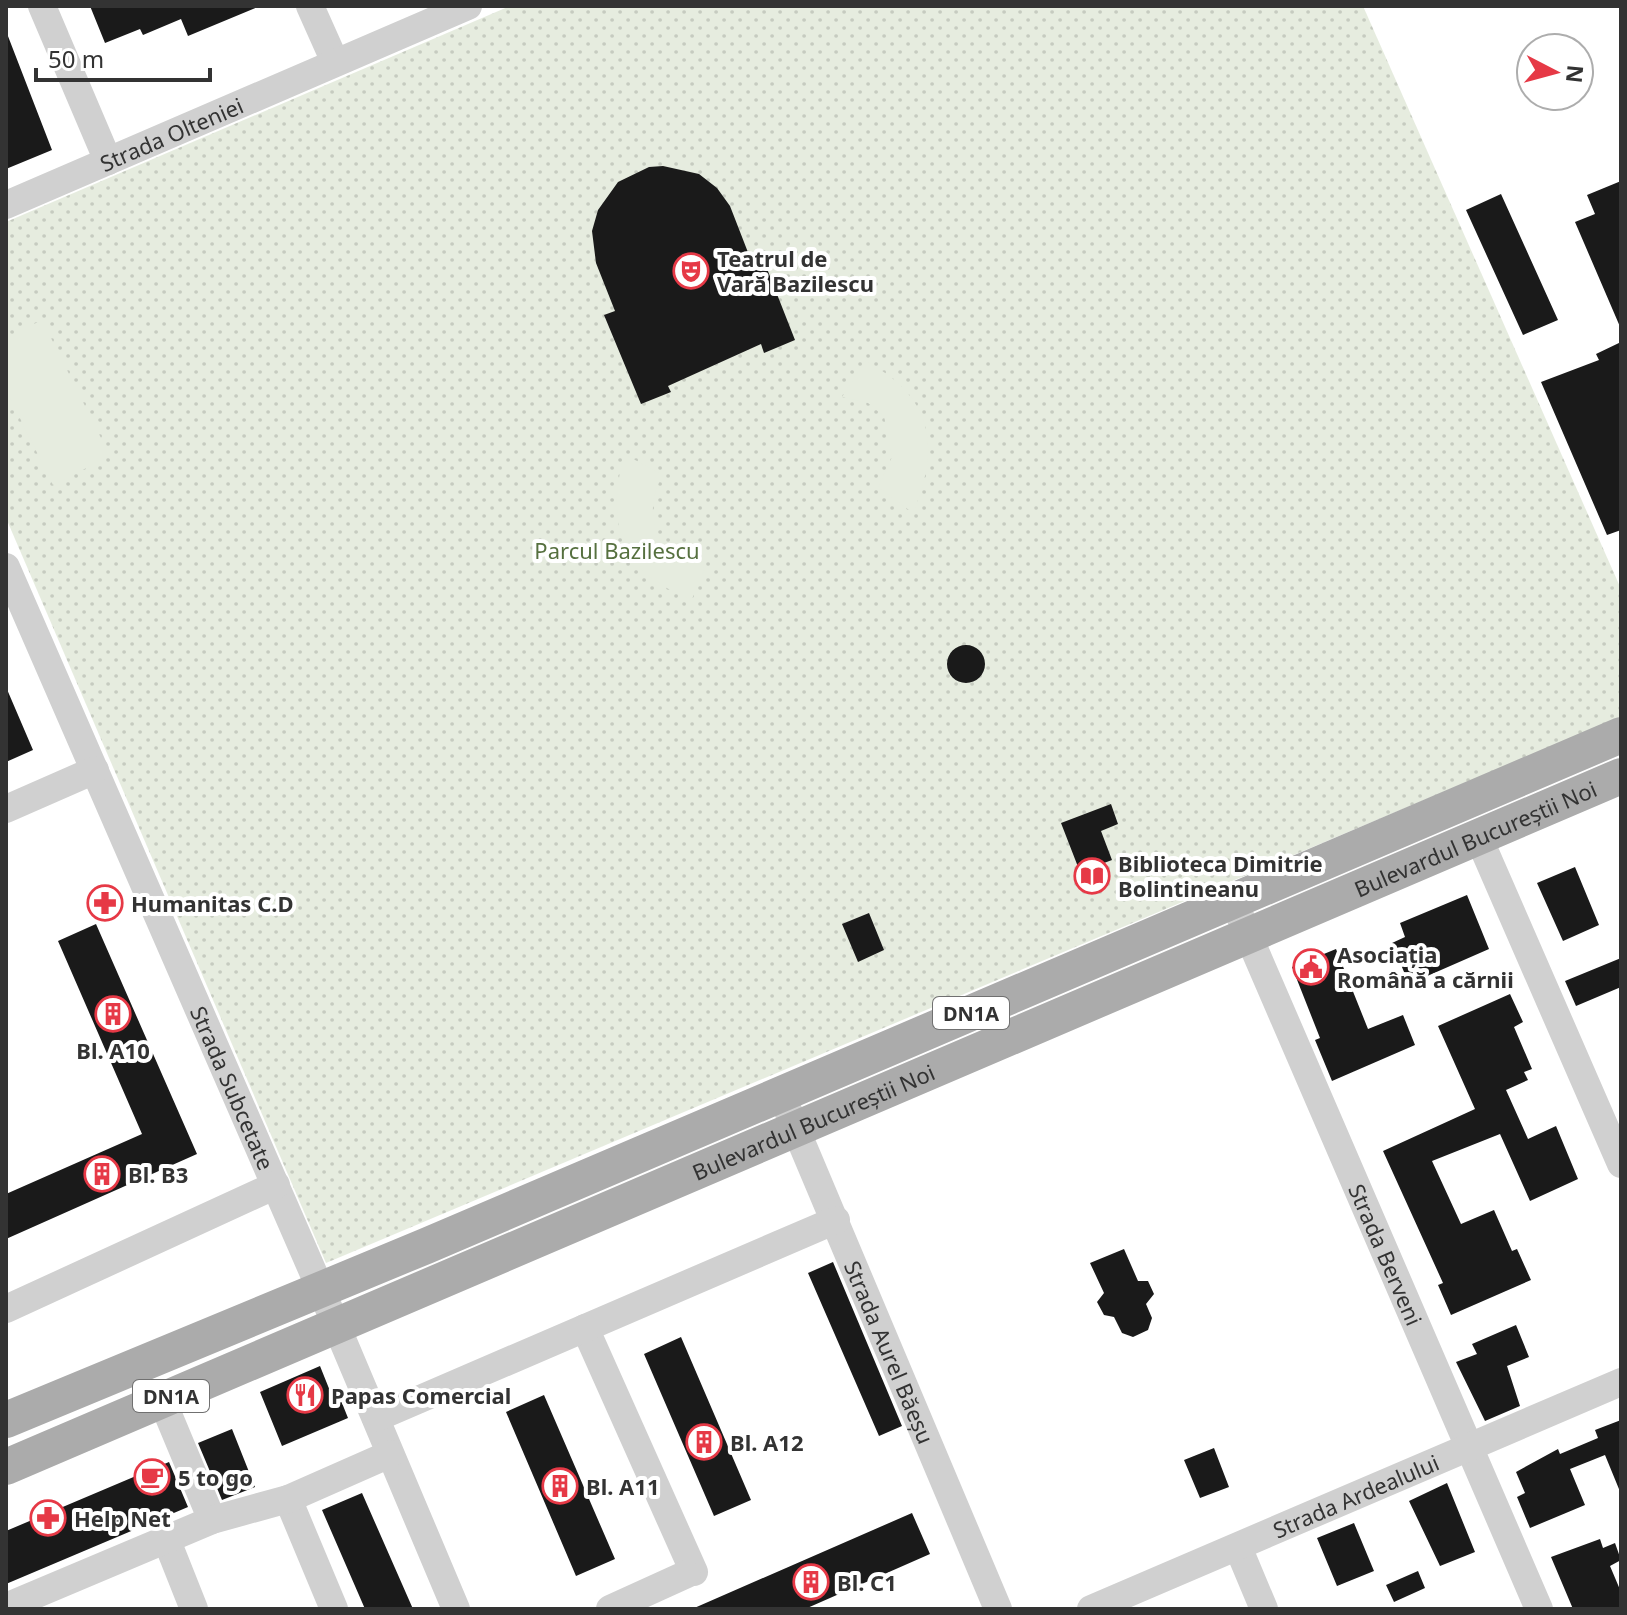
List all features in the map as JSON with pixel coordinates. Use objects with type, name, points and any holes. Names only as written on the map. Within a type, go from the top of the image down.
[{"type":"main road","name":"Bulevardul Bucureștii Noi","points":[[6,1420],[781,1094],[1621,735]]},
{"type":"main road","name":"Bulevardul Bucureștii Noi","points":[[6,1467],[1621,776]]},
{"type":"street","points":[[42,6],[108,161]]},
{"type":"street","points":[[310,6],[335,62]]},
{"type":"street","name":"Strada Olteniei","points":[[6,205],[468,6]]},
{"type":"street","name":"Strada Subcetate","points":[[6,567],[276,1185],[456,1609]]},
{"type":"street","points":[[6,809],[95,770]]},
{"type":"street","points":[[1478,836],[1621,1164]]},
{"type":"street","name":"Strada Berveni","points":[[1233,900],[1539,1609]]},
{"type":"street","name":"Strada Aurel Băeșu","points":[[781,1094],[998,1609]]},
{"type":"street","points":[[6,1309],[276,1185]]},
{"type":"street","points":[[376,1418],[836,1220]]},
{"type":"street","points":[[585,1328],[690,1573],[610,1609]]},
{"type":"street","name":"Strada Ardealului","points":[[1091,1609],[1621,1382]]},
{"type":"street","points":[[162,1400],[212,1520]]},
{"type":"street","points":[[6,1607],[212,1520],[288,1499],[390,1454]]},
{"type":"street","points":[[288,1499],[334,1609]]},
{"type":"street","points":[[167,1541],[194,1609]]},
{"type":"street","points":[[1238,1547],[1264,1609]]},
{"type":"green space","name":"Parcul Bazilescu","points":[[510,6],[1363,6],[1621,589],[1621,717],[326,1263],[6,518],[6,222]]},
{"type":"green space","points":[[42,320],[110,456],[53,485],[6,390],[6,338]]},
{"type":"green space","points":[[865,361],[905,390],[925,425],[927,466],[913,513],[878,487],[892,457],[884,416],[868,403],[842,397]]},
{"type":"green space","points":[[624,454],[663,475],[653,502],[656,531],[666,547],[705,568],[692,599],[648,576],[624,544],[617,503]]},
{"type":"building","points":[[90,6],[260,6],[188,36],[181,19],[143,35],[140,29],[105,43]]},
{"type":"building","points":[[6,31],[52,150],[6,169]]},
{"type":"building","points":[[663,166],[699,174],[717,188],[730,206],[749,255],[760,251],[795,340],[764,353],[761,344],[668,386],[671,392],[641,404],[604,315],[615,311],[596,263],[592,231],[598,210],[618,182],[649,167]]},
{"type":"building","points":[[1621,181],[1621,329],[1575,222],[1595,214],[1587,195]]},
{"type":"building","points":[[1501,194],[1558,320],[1523,335],[1466,210]]},
{"type":"building","points":[[1621,342],[1621,530],[1607,535],[1541,382],[1599,360],[1596,354]]},
{"type":"building","points":[[966,645],[979,651],[985,664],[979,677],[966,683],[953,677],[947,664],[953,651]]},
{"type":"building","points":[[6,687],[33,750],[6,762]]},
{"type":"building","points":[[1111,804],[1118,824],[1101,831],[1112,860],[1080,872],[1061,823]]},
{"type":"building","points":[[1575,867],[1599,925],[1563,941],[1537,883]]},
{"type":"building","points":[[1467,895],[1489,949],[1409,984],[1392,943],[1405,937],[1400,923]]},
{"type":"building","points":[[869,913],[884,950],[858,962],[842,924]]},
{"type":"building","points":[[96,924],[197,1154],[6,1239],[6,1194],[142,1134],[58,941]]},
{"type":"building","points":[[1336,949],[1368,1029],[1403,1015],[1415,1045],[1332,1081],[1315,1040],[1320,1038],[1292,967]]},
{"type":"building","points":[[1621,958],[1621,987],[1576,1006],[1565,981]]},
{"type":"building","points":[[1510,994],[1523,1022],[1514,1027],[1532,1069],[1524,1072],[1528,1080],[1506,1090],[1528,1139],[1556,1126],[1578,1179],[1530,1201],[1500,1134],[1432,1161],[1461,1224],[1494,1210],[1512,1251],[1517,1249],[1531,1280],[1451,1315],[1438,1285],[1443,1283],[1383,1151],[1475,1109],[1438,1026]]},
{"type":"building","points":[[1124,1249],[1138,1281],[1148,1281],[1154,1294],[1146,1304],[1152,1318],[1148,1330],[1133,1337],[1122,1333],[1114,1317],[1104,1315],[1097,1302],[1104,1293],[1090,1263]]},
{"type":"building","points":[[833,1262],[902,1426],[879,1436],[808,1273]]},
{"type":"building","points":[[1516,1325],[1529,1357],[1507,1366],[1520,1406],[1485,1421],[1456,1362],[1477,1354],[1472,1344]]},
{"type":"building","name":"Bl. A12","points":[[681,1337],[751,1500],[714,1516],[644,1354]]},
{"type":"building","points":[[320,1366],[330,1391],[336,1388],[348,1418],[282,1446],[260,1392]]},
{"type":"building","name":"Bl. A11","points":[[544,1395],[615,1559],[576,1576],[506,1412]]},
{"type":"building","points":[[1621,1420],[1621,1494],[1605,1455],[1570,1469],[1585,1505],[1530,1528],[1517,1497],[1525,1493],[1516,1472],[1558,1449],[1560,1454],[1598,1438],[1595,1430]]},
{"type":"building","points":[[232,1429],[255,1487],[222,1500],[198,1443]]},
{"type":"building","points":[[1214,1448],[1229,1487],[1200,1498],[1184,1460]]},
{"type":"building","points":[[169,1462],[188,1507],[6,1584],[6,1531]]},
{"type":"building","points":[[1447,1483],[1475,1552],[1440,1566],[1409,1501]]},
{"type":"building","points":[[362,1493],[413,1609],[365,1609],[322,1510]]},
{"type":"building","name":"Bl. C1","points":[[912,1513],[930,1554],[805,1609],[692,1609]]},
{"type":"building","points":[[1354,1523],[1374,1571],[1337,1586],[1317,1538]]},
{"type":"building","points":[[1600,1539],[1603,1548],[1615,1543],[1621,1560],[1610,1566],[1621,1592],[1621,1609],[1573,1609],[1551,1557]]},
{"type":"building","points":[[1418,1571],[1425,1588],[1394,1602],[1386,1585]]},
{"type":"place","name":"Teatrul de Vară Bazilescu","points":[[691,271]]},
{"type":"place","name":"Biblioteca Dimitrie Bolintineanu","points":[[1092,876]]},
{"type":"place","name":"Humanitas C.D","points":[[105,903]]},
{"type":"place","name":"Asociația Română a cărnii","points":[[1311,967]]},
{"type":"place","name":"Bl. A10","points":[[113,1014]]},
{"type":"place","name":"Bl. B3","points":[[102,1174]]},
{"type":"place","name":"Papas Comercial","points":[[305,1395]]},
{"type":"place","name":"Bl. A12","points":[[704,1442]]},
{"type":"place","name":"5 to go","points":[[152,1477]]},
{"type":"place","name":"Bl. A11","points":[[560,1486]]},
{"type":"place","name":"Help Net","points":[[48,1518]]},
{"type":"place","name":"Bl. C1","points":[[811,1582]]}]
